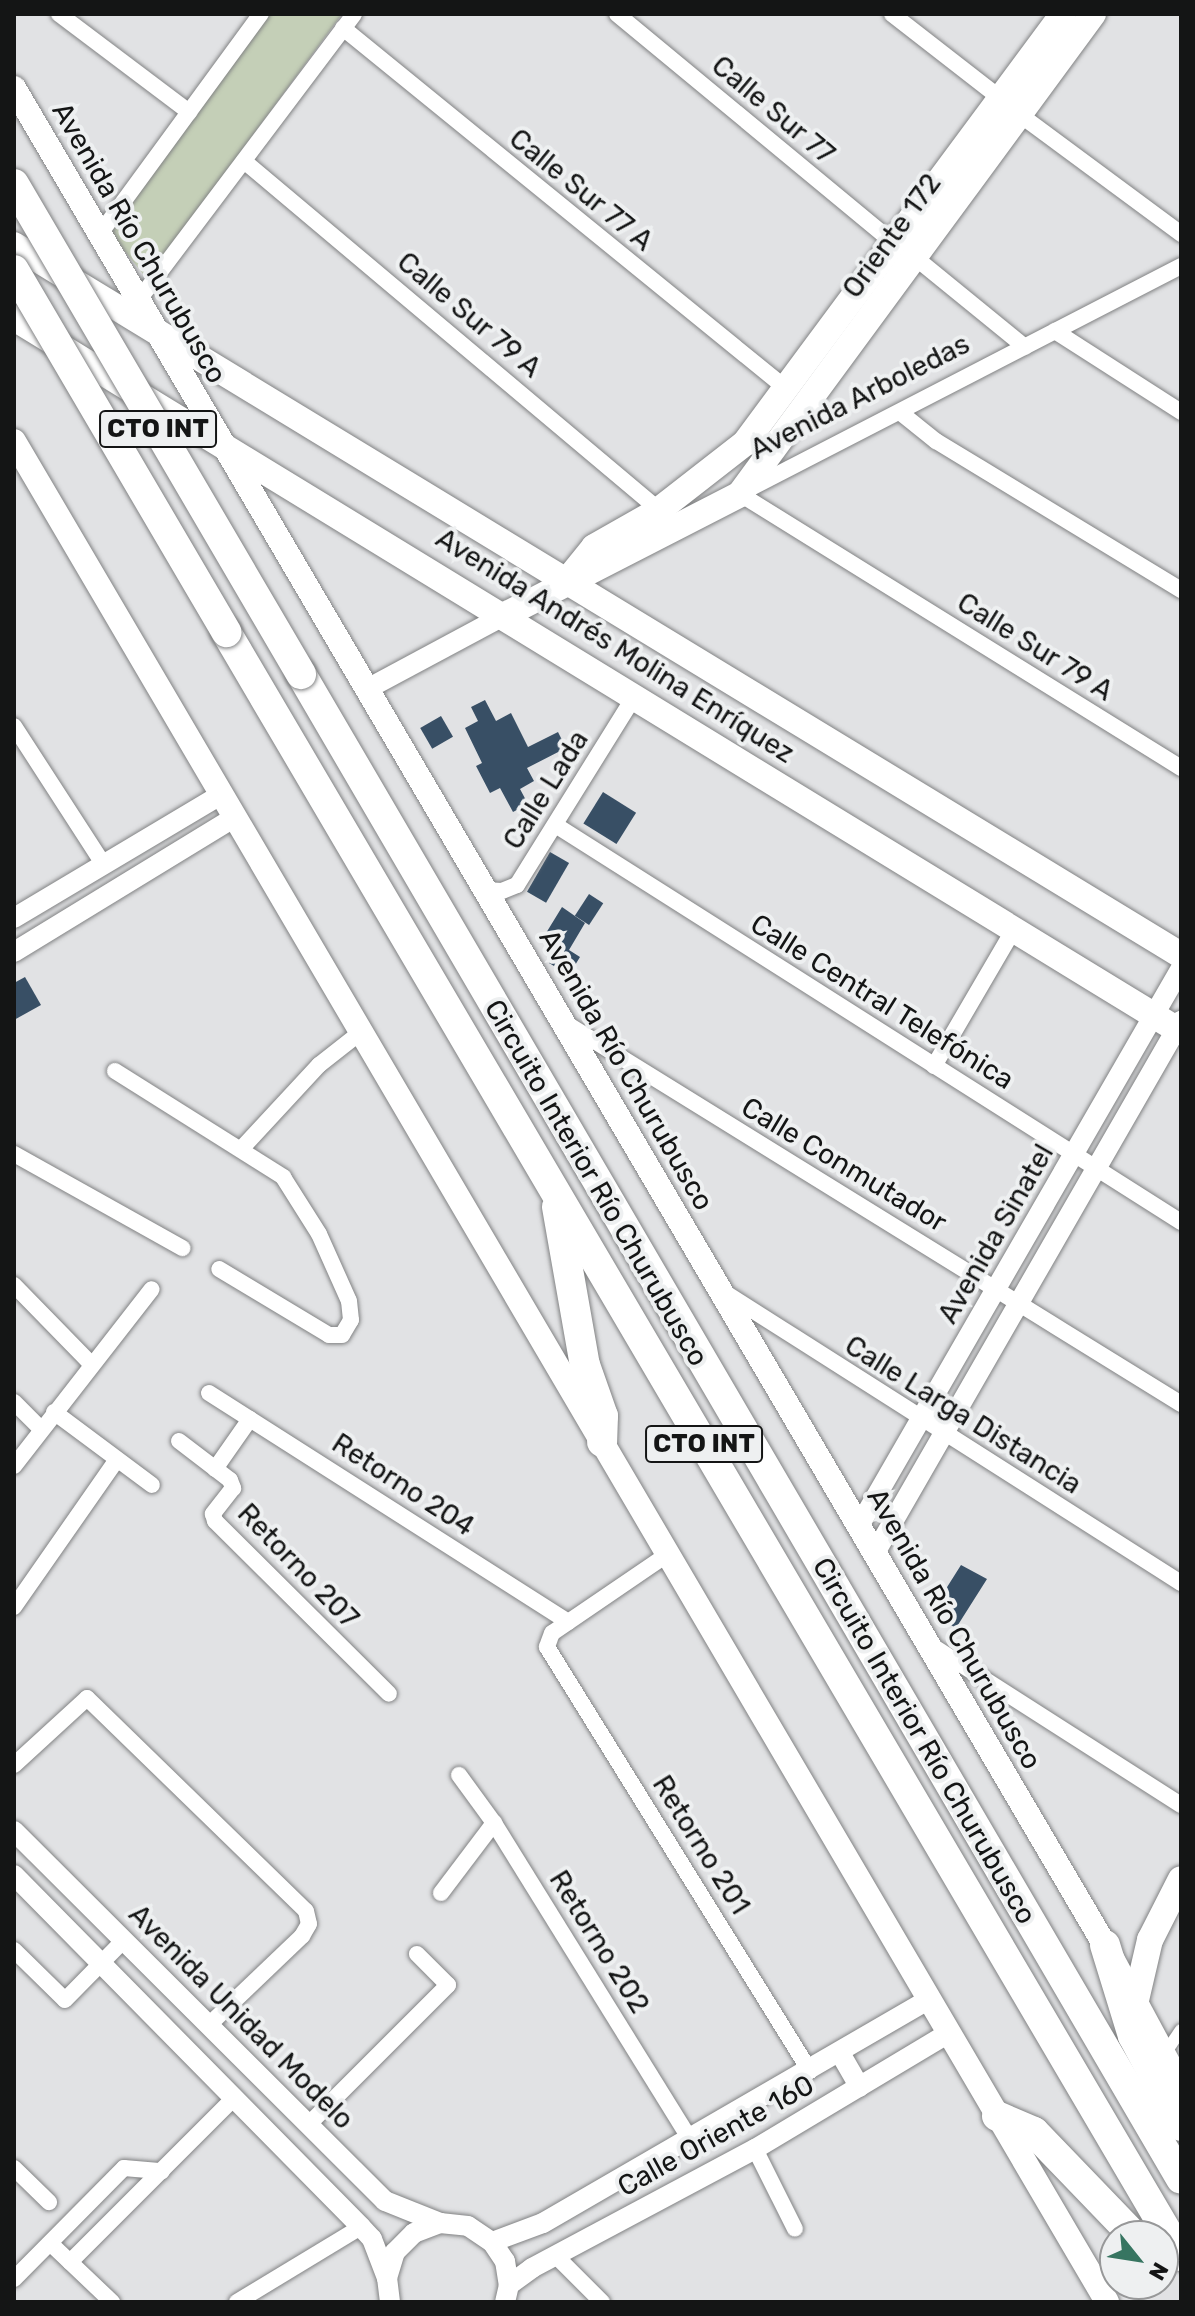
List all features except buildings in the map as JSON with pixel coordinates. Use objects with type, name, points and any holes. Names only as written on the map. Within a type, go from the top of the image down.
[{"type":"highway","name":"Circuito Interior Río Churubusco","points":[[14,184],[1181,2179]]},
{"type":"highway","name":"Circuito Interior Río Churubusco","points":[[14,270],[1181,2256]]},
{"type":"highway","points":[[554,1189],[585,1365],[603,1416],[602,1442]]},
{"type":"highway","points":[[1105,1945],[1133,2036],[1181,2126]]},
{"type":"highway","points":[[997,2116],[1034,2132],[1119,2220]]},
{"type":"main road","name":"Oriente 172","points":[[740,494],[1010,106],[1063,14]]},
{"type":"main road","name":"Oriente 172","points":[[1010,106],[1093,14]]},
{"type":"main road","name":"Avenida Río Churubusco","points":[[14,88],[1105,1945],[1181,2086]]},
{"type":"main road","name":"Avenida Andrés Molina Enríquez","points":[[14,245],[1181,955]]},
{"type":"main road","name":"Oriente 172","points":[[704,478],[745,443],[907,252]]},
{"type":"main road","name":"Avenida Andrés Molina Enríquez","points":[[14,318],[636,694],[1013,931],[1153,1015],[1180,1027]]},
{"type":"main road","name":"CTO INT","points":[[14,441],[1107,2302]]},
{"type":"main road","name":"Avenida Arboledas","points":[[566,581],[594,547],[659,510],[704,478]]},
{"type":"main road","name":"Avenida Arboledas","points":[[505,615],[566,581],[628,555],[740,494]]},
{"type":"main road","points":[[1136,2000],[1141,1967],[1178,1891]]},
{"type":"street","points":[[59,14],[189,112]]},
{"type":"street","points":[[99,235],[261,14]]},
{"type":"street","name":"Calle Sur 77","points":[[617,14],[1025,347]]},
{"type":"street","points":[[892,14],[1181,234]]},
{"type":"street","points":[[138,301],[348,21]]},
{"type":"street","name":"Calle Sur 77 A","points":[[348,21],[788,390]]},
{"type":"street","name":"Calle Sur 79 A","points":[[244,161],[659,510]]},
{"type":"street","name":"Avenida Arboledas","points":[[740,494],[1181,266]]},
{"type":"street","points":[[1055,331],[1181,412]]},
{"type":"street","points":[[901,413],[936,441],[1181,590]]},
{"type":"street","name":"Calle Sur 79 A","points":[[740,494],[1181,768]]},
{"type":"street","name":"Avenida Arboledas","points":[[367,689],[505,615]]},
{"type":"street","name":"Calle Lada","points":[[485,890],[517,885],[557,826],[636,694]]},
{"type":"street","points":[[14,726],[104,865]]},
{"type":"street","points":[[14,918],[222,794]]},
{"type":"street","points":[[14,952],[235,817]]},
{"type":"street","name":"Calle Central Telefónica","points":[[557,826],[1181,1222]]},
{"type":"street","points":[[934,1066],[1013,931]]},
{"type":"street","name":"Avenida Sinatel","points":[[859,1526],[1181,968]]},
{"type":"street","name":"Calle Conmutador","points":[[562,1020],[1181,1404]]},
{"type":"street","name":"Avenida Sinatel","points":[[875,1553],[1180,1027]]},
{"type":"street","points":[[243,1147],[319,1065],[361,1032]]},
{"type":"street","points":[[115,1071],[243,1147],[283,1177],[319,1234],[349,1301],[351,1320],[342,1335],[329,1335],[219,1269]]},
{"type":"street","points":[[14,1154],[182,1248]]},
{"type":"street","points":[[14,1285],[90,1363]]},
{"type":"street","points":[[14,1466],[90,1363],[152,1289]]},
{"type":"street","name":"Calle Larga Distancia","points":[[720,1289],[1181,1583]]},
{"type":"street","name":"Retorno 204","points":[[209,1393],[568,1622]]},
{"type":"street","points":[[14,1402],[41,1429]]},
{"type":"street","points":[[54,1412],[115,1462],[152,1485]]},
{"type":"street","points":[[179,1441],[215,1469],[250,1419]]},
{"type":"street","points":[[14,1607],[115,1462]]},
{"type":"street","name":"Retorno 207","points":[[215,1469],[233,1488],[213,1514],[215,1521],[389,1694]]},
{"type":"street","points":[[568,1622],[668,1554]]},
{"type":"street","name":"Retorno 201","points":[[568,1622],[552,1633],[547,1647],[810,2071]]},
{"type":"street","points":[[926,1641],[1181,1805]]},
{"type":"street","points":[[14,1765],[87,1698],[306,1911],[309,1924],[302,1936],[209,2025]]},
{"type":"street","name":"Retorno 202","points":[[459,1775],[494,1823],[690,2139]]},
{"type":"street","points":[[441,1893],[494,1823]]},
{"type":"street","name":"Avenida Unidad Modelo","points":[[14,1831],[385,2201],[440,2223],[468,2226],[492,2242]]},
{"type":"street","points":[[14,1875],[372,2239],[387,2278],[390,2302]]},
{"type":"street","points":[[14,1950],[65,2000],[124,1940]]},
{"type":"street","points":[[308,2125],[448,1985],[417,1954]]},
{"type":"street","name":"Calle Oriente 160","points":[[492,2242],[543,2223],[810,2071],[929,1999]]},
{"type":"street","points":[[1164,2055],[1181,2030]]},
{"type":"street","name":"Calle Oriente 160","points":[[507,2293],[556,2256],[755,2149],[949,2033]]},
{"type":"street","points":[[840,2053],[860,2087]]},
{"type":"street","points":[[70,2262],[235,2097]]},
{"type":"street","points":[[755,2149],[795,2229]]},
{"type":"street","points":[[14,2168],[49,2202]]},
{"type":"street","points":[[14,2279],[124,2168],[162,2171]]},
{"type":"street","points":[[387,2278],[395,2252],[414,2233],[440,2223]]},
{"type":"street","points":[[237,2302],[361,2227]]},
{"type":"street","points":[[492,2242],[505,2261],[507,2293]]},
{"type":"street","points":[[50,2243],[112,2302]]},
{"type":"street","points":[[556,2256],[602,2302]]},
{"type":"green space","points":[[267,14],[342,14],[147,279],[107,229]]}]
